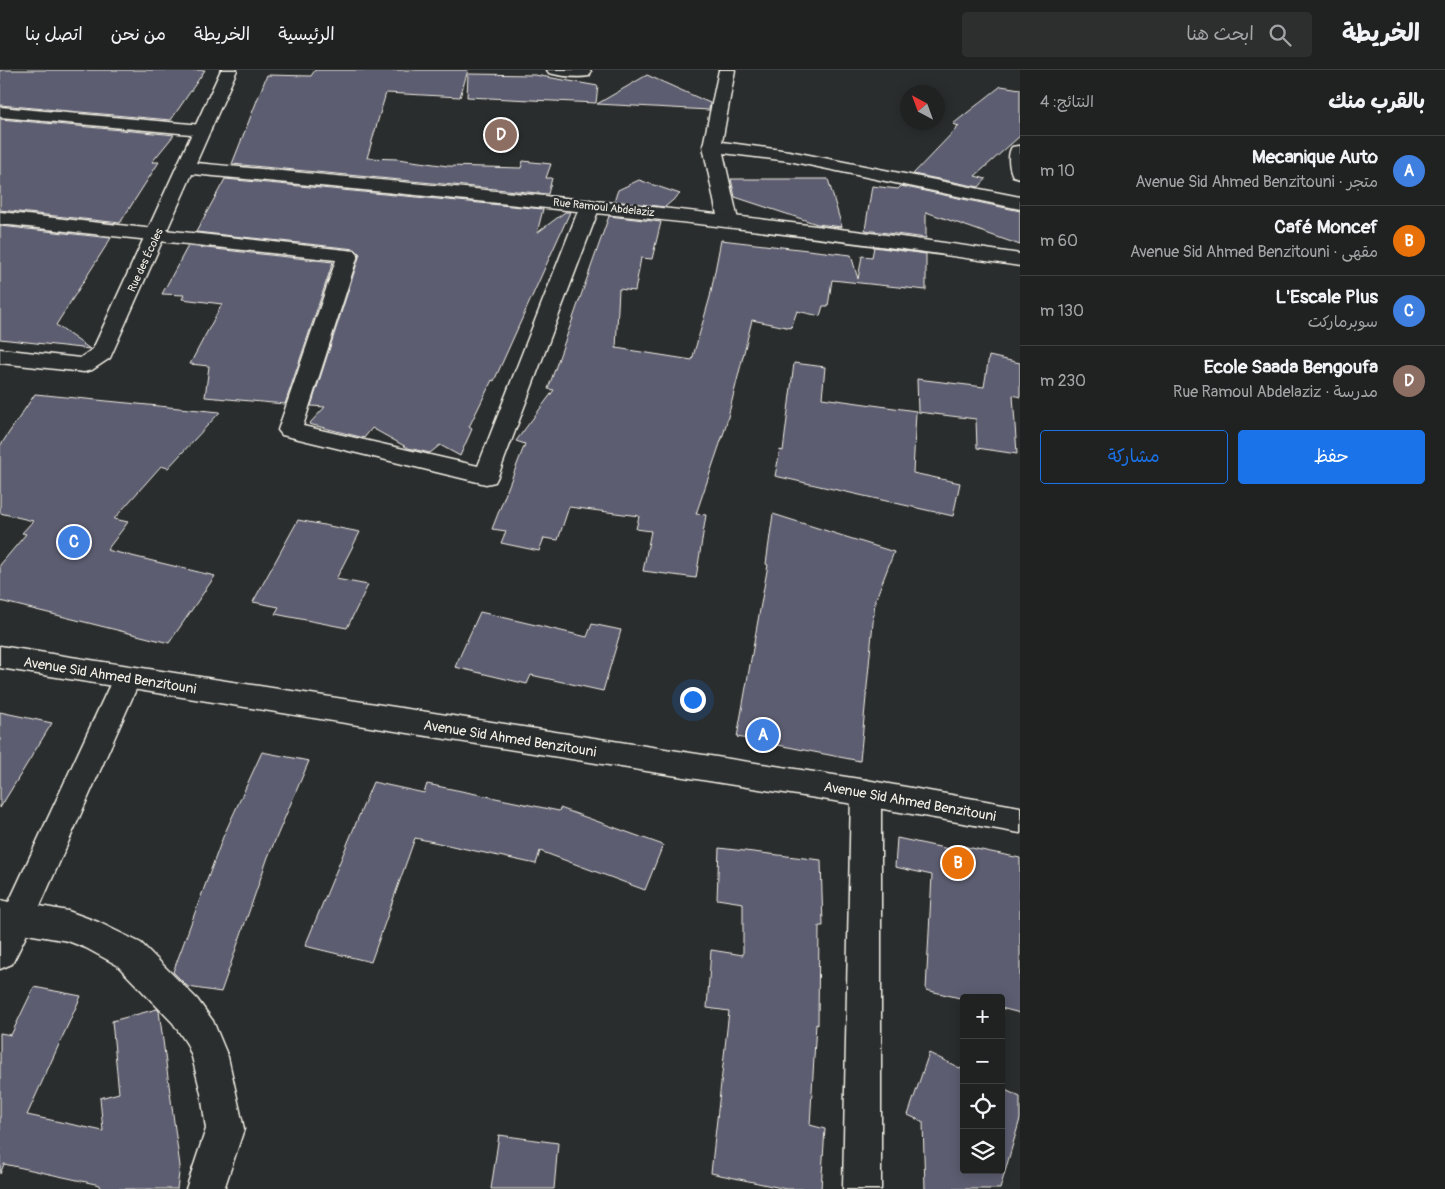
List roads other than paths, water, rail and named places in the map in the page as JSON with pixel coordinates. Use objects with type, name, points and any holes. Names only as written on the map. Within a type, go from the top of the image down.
[{"type":"street","name":"Rue des Écoles","points":[[0,356],[84,365],[102,353],[229,70]]},
{"type":"street","points":[[555,70],[583,72]]},
{"type":"street","points":[[727,70],[712,146],[728,220]]},
{"type":"street","points":[[0,112],[202,130]]},
{"type":"street","points":[[712,146],[790,156],[1020,203]]},
{"type":"street","points":[[1018,151],[1020,172]]},
{"type":"street","name":"Rue Ramoul Abdelaziz","points":[[186,168],[728,220],[926,244],[1020,260]]},
{"type":"street","points":[[0,218],[348,255],[290,430],[486,476],[590,206]]},
{"type":"street","name":"Avenue Sid Ahmed Benzitouni","points":[[0,657],[866,793],[1020,820]]},
{"type":"street","points":[[0,954],[9,917],[127,678]]},
{"type":"street","points":[[862,1189],[866,793]]},
{"type":"street","points":[[9,917],[68,926],[98,937],[129,954],[185,1011],[200,1033],[210,1057],[220,1093],[225,1129],[205,1189]]},
{"type":"place","name":"Ecole Saada Bengoufa","points":[[501,135]]},
{"type":"place","name":"L'Escale Plus","points":[[74,542]]},
{"type":"place","name":"Mecanique Auto","points":[[763,735]]},
{"type":"place","name":"Café Moncef","points":[[958,863]]}]
